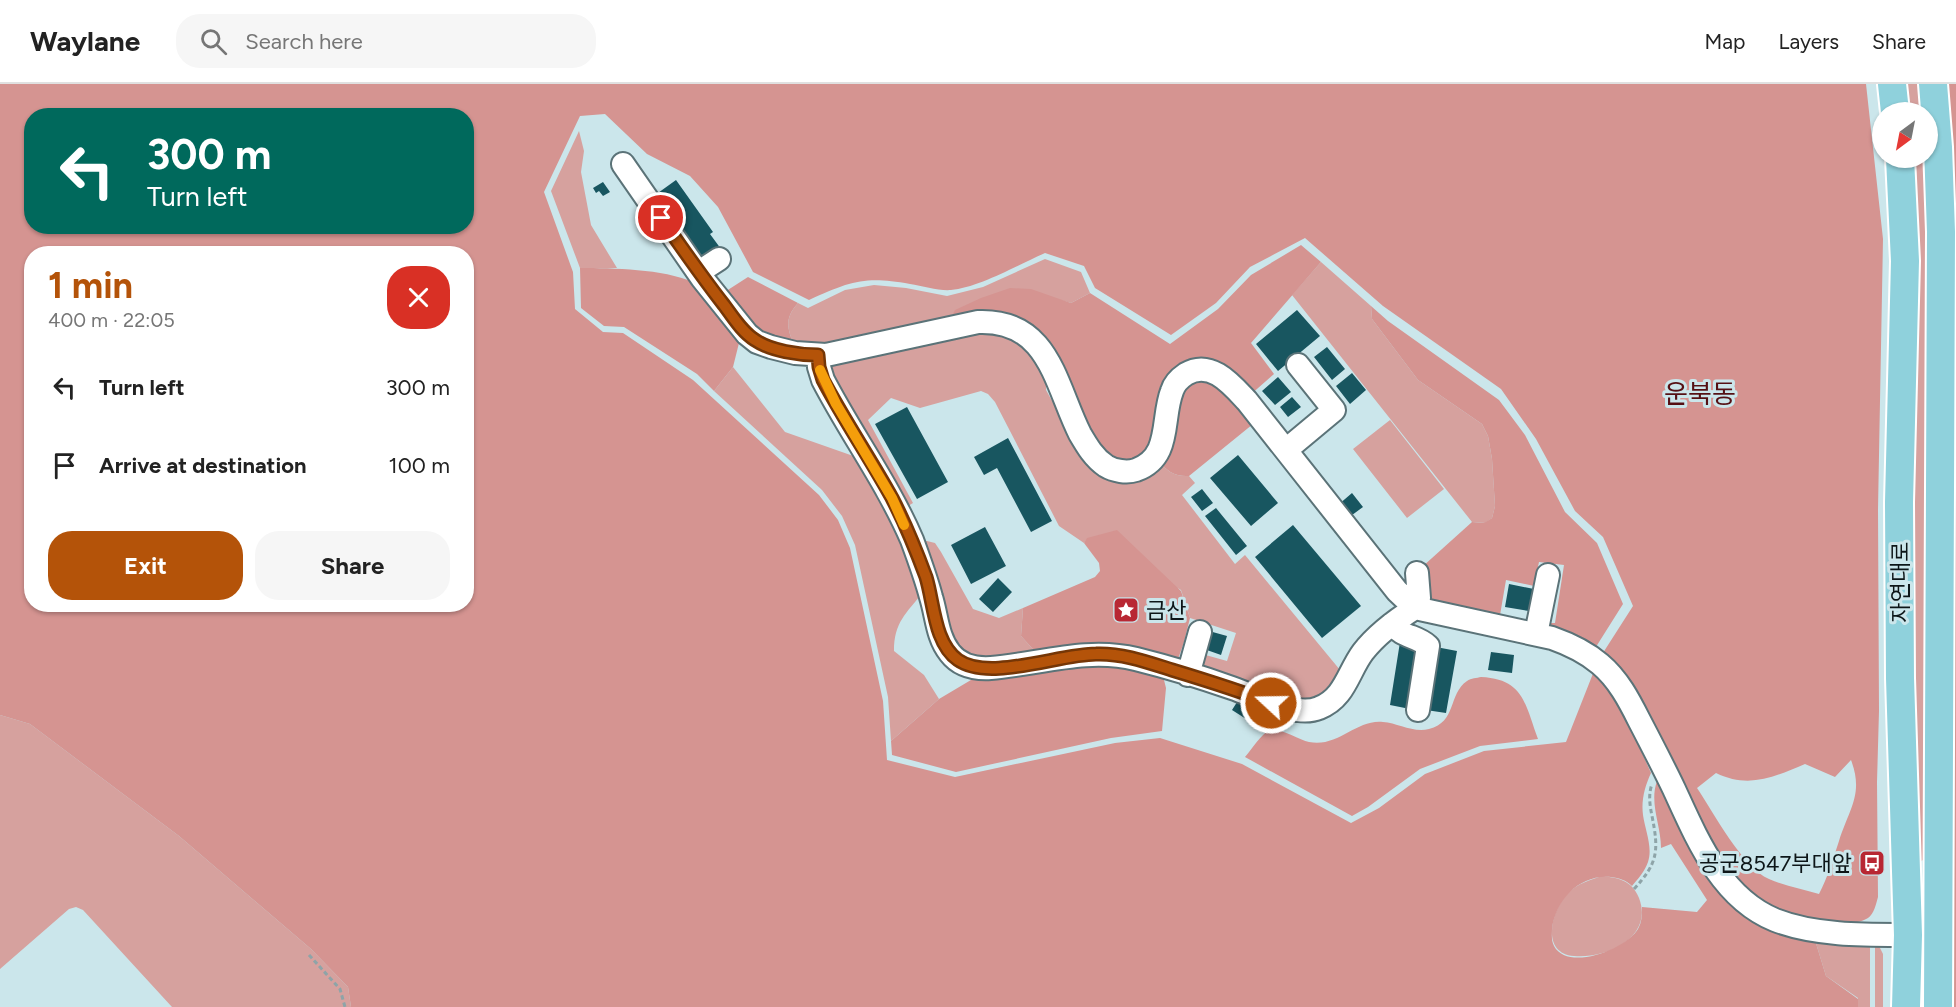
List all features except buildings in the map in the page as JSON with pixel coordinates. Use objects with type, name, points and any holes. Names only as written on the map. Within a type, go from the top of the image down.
[{"type":"main road","points":[[1892,84],[1894,102]]},
{"type":"main road","name":"자연대로","points":[[1933,84],[1941,232],[1938,1007]]},
{"type":"main road","name":"자연대로","points":[[1900,168],[1905,261],[1899,502],[1900,678],[1908,934],[1906,1007]]},
{"type":"main road","points":[[1906,855],[1915,866],[1923,868],[1939,856]]},
{"type":"lane","points":[[623,164],[699,272],[747,334],[757,342],[795,353],[818,355],[978,322],[1006,324],[1032,339],[1043,352],[1086,445],[1095,457],[1117,471],[1132,471],[1145,466],[1154,458],[1162,439],[1171,392],[1182,377],[1200,370],[1210,370],[1221,375],[1286,450],[1396,591],[1415,608],[1505,639],[1536,634],[1570,645],[1601,665],[1616,681],[1630,703],[1704,850],[1729,887],[1744,900],[1774,919],[1792,925],[1842,933],[1938,935]]},
{"type":"lane","points":[[699,272],[719,259]]},
{"type":"lane","points":[[818,355],[823,380],[892,498],[911,538],[926,579],[940,636],[952,655],[969,666],[991,669],[1075,656],[1108,654],[1136,659],[1232,688],[1286,708],[1307,711],[1317,709],[1336,698],[1364,651],[1381,632],[1415,608],[1419,598],[1417,573]]},
{"type":"lane","points":[[1286,450],[1334,410],[1298,365]]},
{"type":"lane","points":[[1536,634],[1548,575]]},
{"type":"lane","points":[[1392,624],[1404,635],[1428,645],[1418,710]]},
{"type":"lane","points":[[1188,675],[1200,632]]},
{"type":"path","points":[[1634,889],[1647,874],[1654,860],[1656,845],[1649,805],[1649,790],[1662,764]]},
{"type":"path","points":[[309,955],[340,989],[345,1007]]},
{"type":"shaded area","points":[[0,84],[1866,84],[1872,139],[1872,168],[1875,168],[1883,239],[1878,510],[1878,897],[1868,918],[1859,922],[1847,923],[1818,922],[1777,911],[1756,899],[1725,869],[1601,656],[1633,606],[1603,537],[1575,511],[1536,439],[1501,389],[1383,306],[1305,238],[1250,267],[1216,303],[1171,335],[1095,288],[1084,266],[1045,253],[986,280],[962,288],[941,290],[881,280],[848,284],[809,300],[753,272],[718,207],[690,176],[647,154],[605,114],[580,116],[544,192],[573,272],[575,309],[603,332],[623,333],[693,380],[819,495],[838,520],[850,548],[883,701],[887,760],[955,777],[1115,743],[1160,738],[1242,764],[1351,823],[1379,808],[1425,774],[1484,751],[1566,742],[1594,671],[1615,698],[1627,719],[1651,773],[1645,788],[1643,804],[1649,856],[1645,869],[1632,886],[1620,879],[1600,877],[1580,884],[1571,891],[1554,918],[1552,942],[1554,946],[1561,954],[1571,957],[1597,955],[1632,937],[1640,924],[1642,907],[1697,912],[1707,900],[1671,844],[1661,848],[1654,798],[1657,781],[1696,861],[1713,885],[1736,908],[1815,940],[1826,976],[1858,999],[1858,1007],[351,1007],[348,987],[311,949],[179,836],[30,724],[0,715]],"holes":[[[1851,760],[1855,772],[1854,801],[1819,894],[1788,886],[1759,873],[1739,852],[1697,788],[1716,773],[1728,778],[1750,781],[1772,777],[1805,764],[1835,777]]]},
{"type":"shaded area","points":[[1902,84],[1926,84],[1927,102],[1904,102]]},
{"type":"shaded area","points":[[1942,84],[1956,84],[1956,1007],[1946,1007]]},
{"type":"shaded area","points":[[579,131],[584,151],[581,172],[591,225],[617,268],[580,268],[551,191]]},
{"type":"shaded area","points":[[1909,168],[1932,168],[1934,204],[1932,851],[1930,857],[1921,861],[1914,854],[1913,750],[1909,724],[1907,672],[1911,240]]},
{"type":"shaded area","points":[[1301,245],[1321,262],[1251,343],[1274,374],[1249,396],[1198,364],[1148,458],[1116,463],[1096,444],[1049,352],[951,318],[955,310],[1010,288],[1031,289],[1071,303],[1090,293],[1170,344],[1218,309],[1251,275]]},
{"type":"shaded area","points":[[1045,259],[1081,272],[1090,293],[1071,303],[1053,298],[951,318],[845,348],[795,347],[790,334],[788,324],[790,314],[798,303],[808,308],[845,290],[874,285],[906,288],[947,296],[983,287]]},
{"type":"shaded area","points":[[1321,262],[1371,306],[1372,319],[1418,380],[1482,424],[1488,436],[1492,459],[1495,506],[1492,518],[1485,523],[1472,522],[1292,295]]},
{"type":"shaded area","points":[[580,268],[653,272],[693,282],[739,343],[733,367],[714,391],[697,374],[624,327],[604,326],[581,308]]},
{"type":"shaded area","points":[[748,277],[798,303],[790,314],[788,324],[795,347],[763,341],[720,295]]},
{"type":"shaded area","points":[[1371,306],[1388,321],[1499,400],[1525,435],[1565,512],[1597,543],[1623,604],[1594,650],[1548,630],[1547,623],[1555,623],[1564,565],[1539,562],[1534,586],[1506,580],[1499,621],[1430,606],[1422,567],[1472,522],[1484,523],[1492,518],[1495,506],[1488,436],[1482,424],[1418,380],[1372,319]]},
{"type":"shaded area","points":[[975,327],[1025,339],[1047,377],[1046,390],[1089,467],[1102,476],[1157,460],[1172,472],[1189,476],[1195,483],[1182,495],[1235,564],[1245,555],[1345,676],[1338,687],[1304,705],[1205,671],[1202,654],[1227,661],[1236,633],[1190,618],[1181,590],[1088,538],[1084,543],[1059,526],[995,402],[988,394],[981,391],[920,408],[891,398],[868,420],[913,503],[908,506],[902,503],[828,371],[833,361]]},
{"type":"shaded area","points":[[733,367],[785,432],[859,458],[882,495],[923,592],[899,625],[894,651],[924,675],[939,699],[891,741],[888,697],[855,545],[842,516],[822,490],[714,391]]},
{"type":"shaded area","points":[[1210,375],[1258,420],[1189,476],[1175,474],[1157,460],[1177,386]]},
{"type":"shaded area","points":[[1390,420],[1444,489],[1407,518],[1353,449]]},
{"type":"shaded area","points":[[1117,530],[1181,591],[1190,618],[1176,665],[1040,657],[1021,636],[1023,608],[1095,577],[1100,571],[1099,563],[1084,543],[1087,538]]},
{"type":"shaded area","points":[[916,542],[935,543],[973,609],[999,618],[1023,608],[1021,636],[1040,657],[1009,663],[957,655]]},
{"type":"shaded area","points":[[1102,659],[1163,676],[1166,688],[1162,731],[1111,738],[956,772],[892,755],[891,741],[939,699],[976,677]]},
{"type":"shaded area","points":[[1481,677],[1495,679],[1515,688],[1526,705],[1538,739],[1480,746],[1420,769],[1352,816],[1245,757],[1260,738],[1270,730],[1278,730],[1309,742],[1319,743],[1338,738],[1373,722],[1389,723],[1417,730],[1429,729],[1444,720],[1461,687],[1469,680]]},
{"type":"shaded area","points":[[0,715],[30,724],[179,836],[311,949],[348,987],[351,1007],[172,1007],[83,910],[76,907],[69,909],[0,969]]},
{"type":"shaded area","points":[[1602,876],[1619,879],[1633,887],[1639,898],[1642,912],[1640,924],[1634,934],[1624,943],[1600,954],[1574,956],[1563,953],[1556,947],[1553,939],[1552,929],[1558,908],[1573,889]]},
{"type":"shaded area","points":[[1815,940],[1870,946],[1870,1007],[1858,1007],[1858,998],[1826,976]]},
{"type":"shaded area","points":[[1875,946],[1879,946],[1883,954],[1883,1007],[1875,1007]]},
{"type":"slow traffic","points":[[820,370],[836,404],[892,498],[904,525]]},
{"type":"place","name":"금산","points":[[1126,610]]},
{"type":"place","name":"공군8547부대앞","points":[[1872,863]]},
{"type":"district","name":"운북동","points":[[1700,394]]},
{"type":"route","points":[[661,218],[702,278],[747,334],[757,342],[771,347],[795,353],[818,355],[823,380],[892,498],[911,538],[932,598],[940,636],[946,648],[960,662],[979,669],[991,669],[1075,656],[1108,654],[1136,659],[1232,688],[1271,703]]}]
